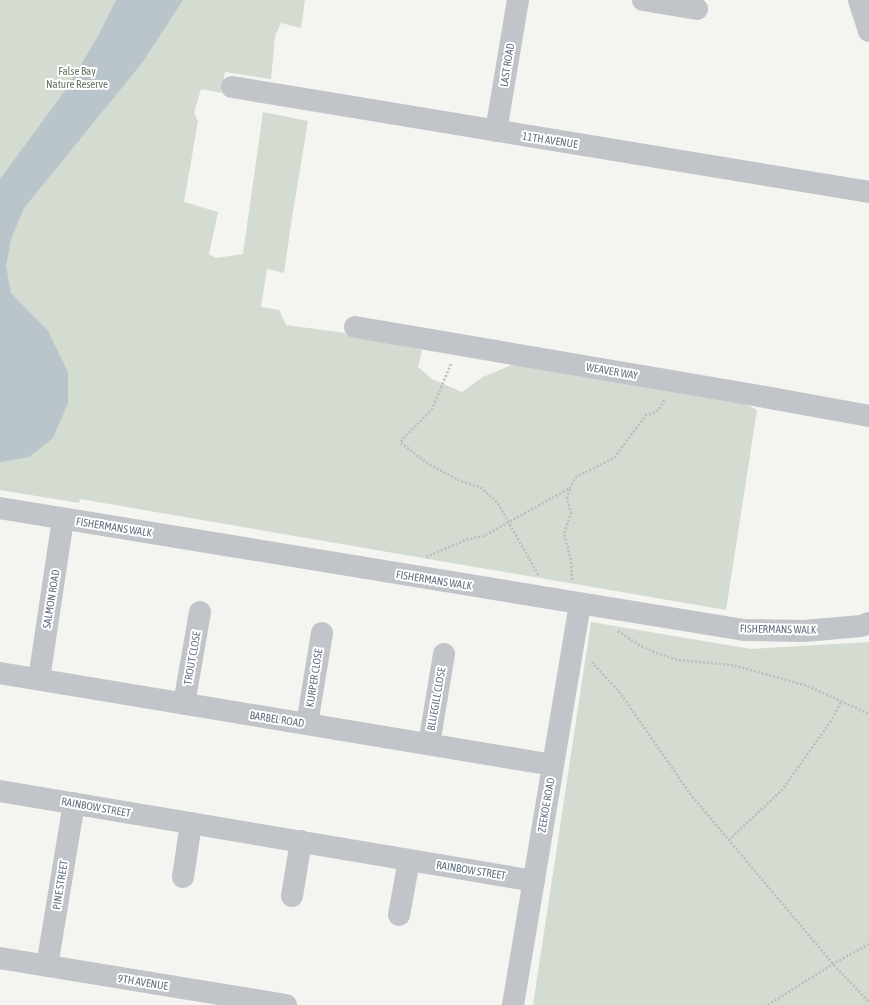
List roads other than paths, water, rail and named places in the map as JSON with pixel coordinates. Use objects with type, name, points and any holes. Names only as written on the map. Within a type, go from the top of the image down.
[{"type":"street","name":"LAST ROAD","points":[[496,131],[518,0]]},
{"type":"street","points":[[643,0],[697,9]]},
{"type":"street","name":"11TH AVENUE","points":[[232,87],[869,192]]},
{"type":"street","name":"WEAVER WAY","points":[[355,327],[869,416]]},
{"type":"street","name":"FISHERMANS WALK","points":[[0,508],[744,630],[804,631],[861,626],[869,623]]},
{"type":"street","name":"SALMON ROAD","points":[[39,679],[63,519]]},
{"type":"street","name":"ZEEKOE ROAD","points":[[513,1005],[580,604]]},
{"type":"street","name":"TROUT CLOSE","points":[[184,704],[200,612]]},
{"type":"street","name":"KURPER CLOSE","points":[[307,724],[322,633]]},
{"type":"street","name":"BLUEGILL CLOSE","points":[[428,744],[444,654]]},
{"type":"street","name":"BARBEL ROAD","points":[[0,673],[553,765]]},
{"type":"street","name":"RAINBOW STREET","points":[[0,791],[534,881]]},
{"type":"street","name":"PINE STREET","points":[[47,966],[74,803]]},
{"type":"street","points":[[182,877],[191,823]]},
{"type":"street","points":[[292,896],[301,842]]},
{"type":"street","points":[[400,915],[409,860]]},
{"type":"street","name":"9TH AVENUE","points":[[0,958],[286,1005]]},
{"type":"park label","name":"False Bay Nature Reserve","points":[[77,77]]}]
